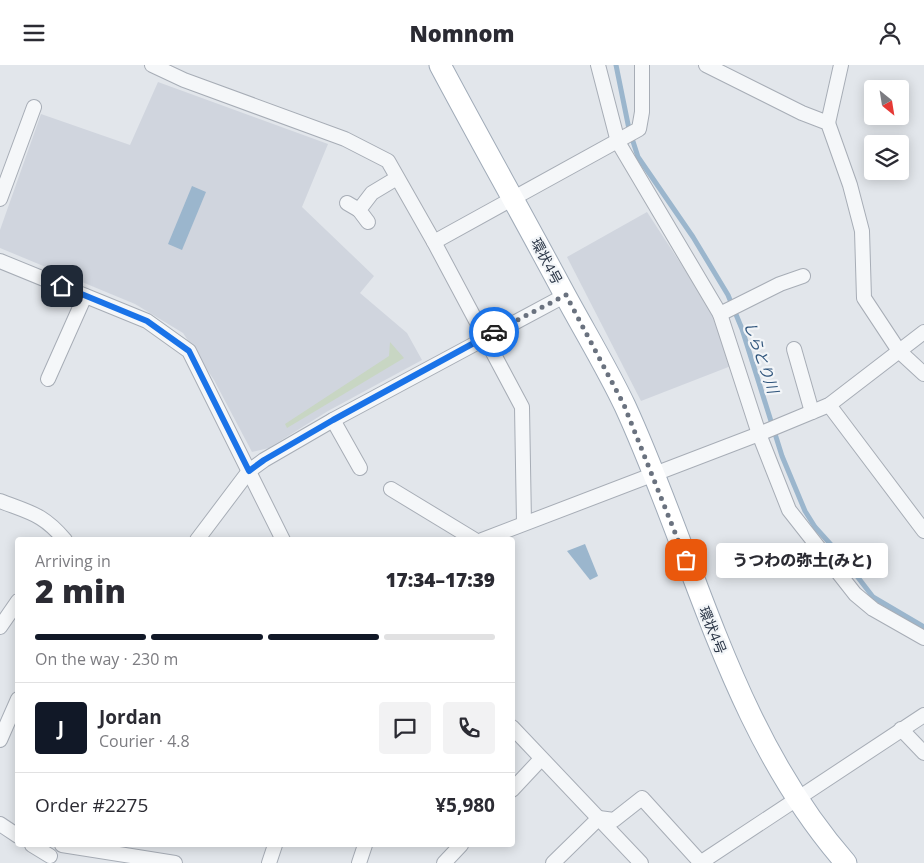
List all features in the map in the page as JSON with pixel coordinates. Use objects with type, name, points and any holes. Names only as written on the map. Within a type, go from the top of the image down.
[{"type":"main road","name":"環状4号","points":[[440,65],[624,405],[739,693],[780,770],[798,799],[846,863]]},
{"type":"street","points":[[598,65],[620,140],[720,313],[789,510],[855,594],[873,609],[924,638]]},
{"type":"street","points":[[434,242],[639,129],[642,112],[642,65]]},
{"type":"street","points":[[706,65],[802,113],[828,123]]},
{"type":"street","points":[[841,65],[828,123],[862,231],[864,298],[899,351],[924,374]]},
{"type":"street","points":[[160,66],[184,80],[345,139],[388,161],[434,242],[522,407],[524,523]]},
{"type":"street","points":[[0,199],[34,107]]},
{"type":"street","points":[[360,210],[372,193],[397,178]]},
{"type":"street","points":[[346,203],[360,210],[368,221]]},
{"type":"street","points":[[0,261],[147,321],[189,351],[281,537]]},
{"type":"street","points":[[720,313],[780,284],[803,276]]},
{"type":"street","points":[[199,537],[249,471],[264,460],[333,420],[566,295]]},
{"type":"street","points":[[54,374],[85,296]]},
{"type":"street","points":[[489,537],[829,405],[924,332]]},
{"type":"street","points":[[794,349],[812,412]]},
{"type":"street","points":[[829,405],[924,531]]},
{"type":"street","points":[[333,420],[360,468]]},
{"type":"street","points":[[391,489],[470,537]]},
{"type":"street","points":[[0,501],[40,516],[53,525],[61,537]]},
{"type":"street","points":[[0,627],[15,604]]},
{"type":"street","points":[[0,740],[15,706]]},
{"type":"street","points":[[599,818],[614,820],[642,798],[701,863],[924,715]]},
{"type":"street","points":[[901,729],[924,753]]},
{"type":"street","points":[[515,730],[641,863]]},
{"type":"street","points":[[515,787],[541,759]]},
{"type":"street","points":[[553,863],[599,818]]},
{"type":"street","points":[[0,824],[15,834]]},
{"type":"street","points":[[36,847],[51,855]]},
{"type":"street","points":[[75,847],[175,863]]},
{"type":"street","points":[[269,863],[274,847]]},
{"type":"street","points":[[359,863],[364,847]]},
{"type":"street","points":[[444,863],[459,847]]},
{"type":"shaded area","points":[[158,82],[328,144],[302,207],[374,276],[360,293],[407,333],[422,360],[328,411],[269,448],[252,452],[214,380],[183,333],[135,304],[0,248],[0,230],[41,114],[130,145]]},
{"type":"shaded area","points":[[647,212],[715,316],[731,366],[641,401],[567,257]]},
{"type":"green space","points":[[390,342],[404,358],[287,428],[285,424],[389,356]]},
{"type":"water","points":[[192,186],[206,192],[182,250],[168,244]]},
{"type":"water","points":[[585,544],[598,576],[590,580],[567,551]]},
{"type":"waterway","name":"しらとり川","points":[[616,65],[629,129],[638,157],[693,237],[728,295],[742,329],[782,456],[805,511],[815,527],[843,558],[873,597],[924,627]]},
{"type":"way so far","points":[[494,332],[566,295],[624,405],[686,560]]},
{"type":"place","name":"うつわの弥土(みと)","points":[[686,560]]},
{"type":"route","points":[[62,286],[147,321],[171,336],[189,351],[249,471],[264,460],[333,420],[494,332]]}]
